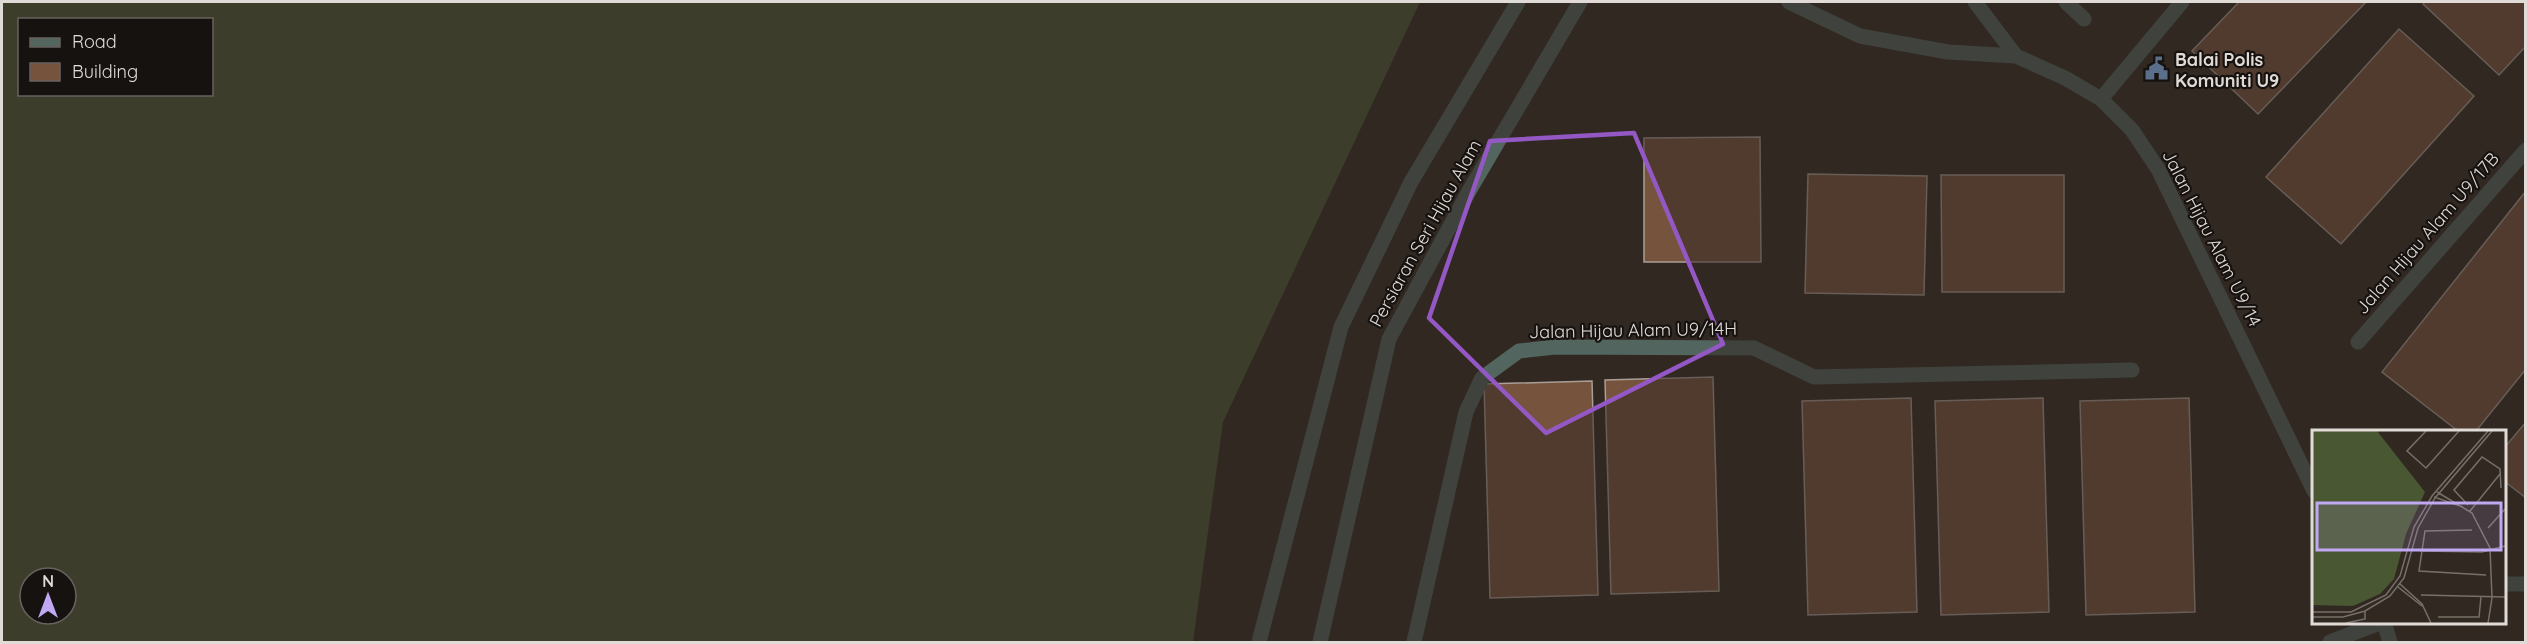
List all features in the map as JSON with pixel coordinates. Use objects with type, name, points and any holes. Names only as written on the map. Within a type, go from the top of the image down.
[{"type":"street","name":"Persiaran Seri Hijau Alam","points":[[1259,642],[1341,327],[1411,182],[1518,2]]},
{"type":"street","name":"Persiaran Seri Hijau Alam","points":[[1320,642],[1389,339],[1469,191],[1580,2]]},
{"type":"street","points":[[1789,2],[1860,36],[1948,52],[2016,56]]},
{"type":"street","points":[[1975,2],[2016,56]]},
{"type":"street","points":[[2066,2],[2084,19]]},
{"type":"street","points":[[2101,99],[2182,2]]},
{"type":"street","name":"Jalan Hijau Alam U9/14","points":[[2016,56],[2065,78],[2101,99],[2133,130],[2158,170],[2312,487]]},
{"type":"street","name":"Jalan Hijau Alam U9/17B","points":[[2358,342],[2526,150]]},
{"type":"street","name":"Jalan Hijau Alam U9/14H","points":[[1414,642],[1466,412],[1482,378],[1519,351],[1555,347],[1754,348],[1814,377],[2133,370]]},
{"type":"street","points":[[2506,584],[2526,584]]},
{"type":"street","points":[[2330,642],[2378,623]]},
{"type":"street","points":[[2384,623],[2390,642]]},
{"type":"highlighted area","points":[[1634,133],[1723,344],[1546,433],[1429,318],[1490,141]]},
{"type":"green space","points":[[2,2],[1420,2],[1223,422],[1193,642],[2,642]]},
{"type":"building","points":[[2239,2],[2366,2],[2258,114],[2192,51]]},
{"type":"building","points":[[2425,2],[2526,2],[2526,46],[2499,75],[2423,4]]},
{"type":"building","points":[[2399,29],[2474,96],[2341,244],[2266,177]]},
{"type":"building","points":[[1760,137],[1761,262],[1644,262],[1644,138]]},
{"type":"building","points":[[1808,174],[1927,176],[1924,295],[1805,293]]},
{"type":"building","points":[[1941,175],[2064,175],[2064,292],[1942,292]]},
{"type":"building","points":[[2526,191],[2526,369],[2477,430],[2457,430],[2382,372]]},
{"type":"building","points":[[1713,377],[1719,591],[1611,594],[1605,380]]},
{"type":"building","points":[[1592,381],[1598,595],[1490,598],[1484,384]]},
{"type":"building","points":[[1911,398],[1917,612],[1808,615],[1802,401]]},
{"type":"building","points":[[2043,398],[2049,612],[1941,615],[1935,401]]},
{"type":"building","points":[[2189,398],[2195,612],[2086,615],[2080,401]]},
{"type":"building","points":[[2526,422],[2526,498],[2506,483],[2506,446]]},
{"type":"place","name":"Balai Polis Komuniti U9","points":[[2157,69]]}]
